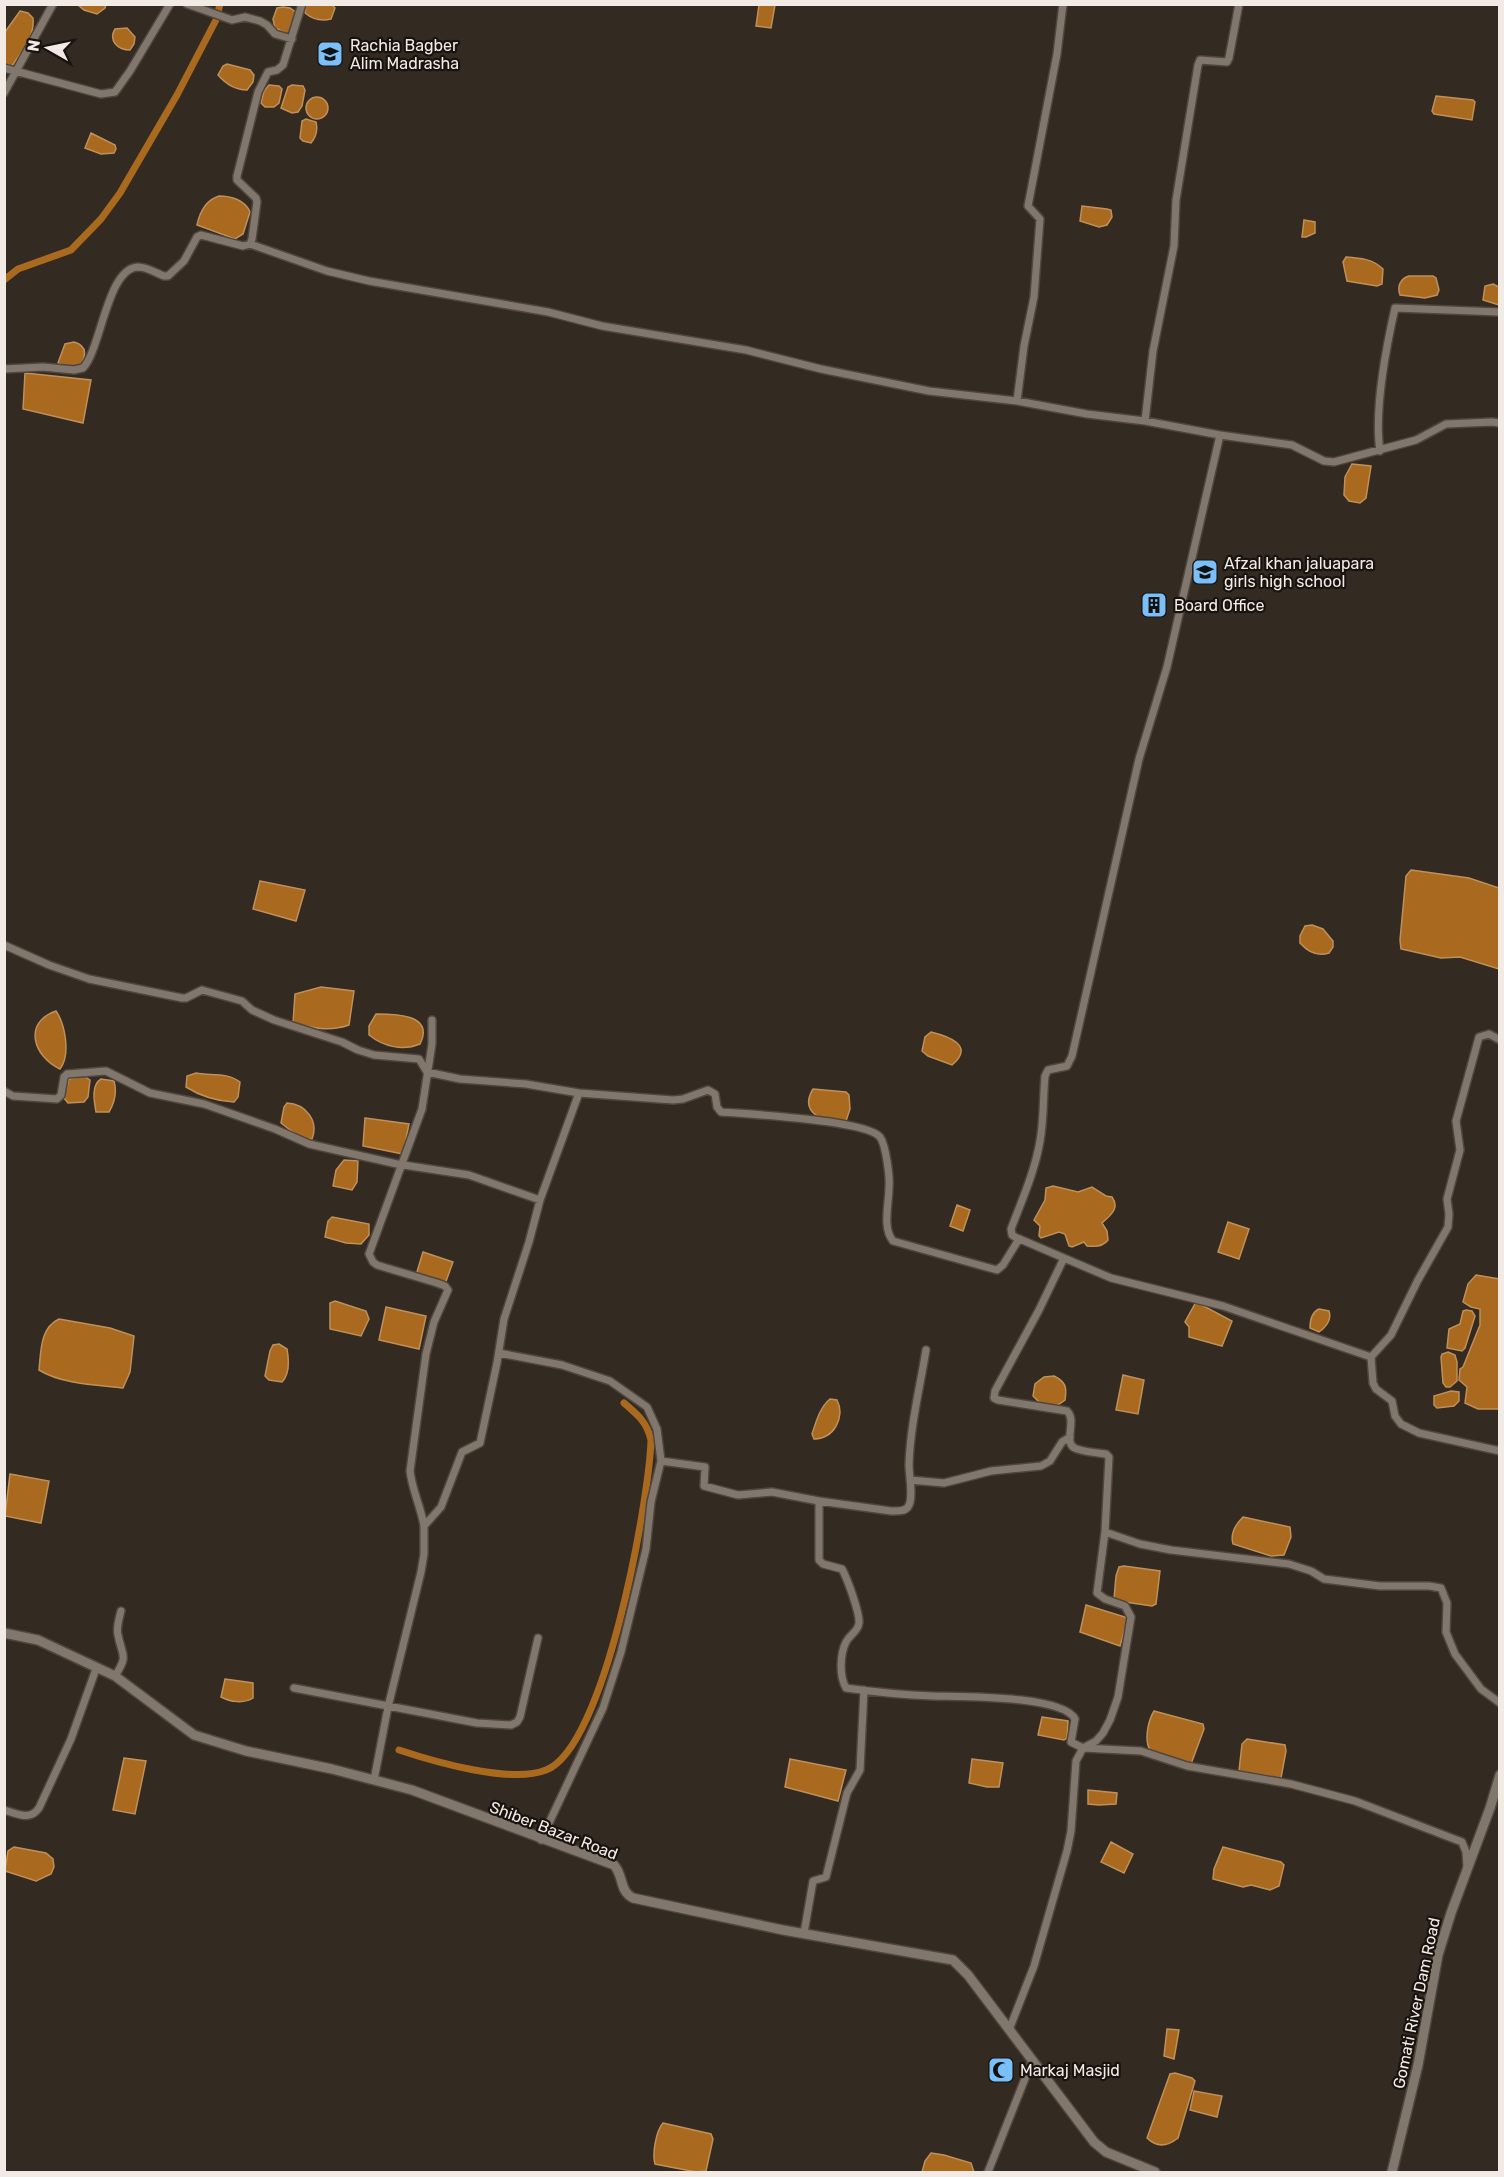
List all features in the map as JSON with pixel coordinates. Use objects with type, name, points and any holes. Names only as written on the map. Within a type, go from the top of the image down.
[{"type":"street","points":[[4,93],[53,4]]},
{"type":"street","points":[[4,68],[101,94],[115,92],[170,4]]},
{"type":"street","points":[[187,4],[232,20],[246,17],[260,21],[275,34],[292,39]]},
{"type":"street","points":[[250,244],[257,202],[237,180],[237,176],[262,82],[268,72],[284,65],[302,4]]},
{"type":"street","points":[[1017,401],[1034,297],[1040,219],[1028,206],[1029,196],[1055,65],[1063,4]]},
{"type":"street","points":[[1145,421],[1153,351],[1174,246],[1176,200],[1198,65],[1200,60],[1204,59],[1227,62],[1239,4]]},
{"type":"street","points":[[4,369],[43,367],[74,370],[83,368],[90,356],[105,309],[122,277],[130,269],[144,267],[168,276],[184,261],[197,237],[201,235],[243,246],[250,244],[327,271],[369,281],[548,312],[602,326],[746,350],[821,369],[929,391],[1017,401],[1292,445],[1324,461],[1334,462],[1380,451],[1416,440],[1446,424],[1500,423]]},
{"type":"street","points":[[1380,451],[1377,435],[1385,362],[1395,308],[1500,312]]},
{"type":"street","points":[[1220,435],[1167,667],[1139,759],[1072,1056],[1065,1068],[1048,1070],[1045,1076],[1040,1143],[1035,1164],[1011,1229],[1011,1235],[1111,1278],[1223,1306],[1371,1357]]},
{"type":"street","points":[[4,945],[88,979],[182,998],[202,990],[225,995],[242,1001],[252,1010],[274,1020],[366,1052],[419,1059],[427,1072],[460,1079],[526,1084],[579,1093],[673,1100],[708,1090],[715,1094],[717,1107],[721,1112],[788,1116],[872,1131],[883,1143],[890,1184],[887,1227],[888,1236],[893,1241],[997,1270],[1002,1267],[1019,1239]]},
{"type":"street","points":[[374,1780],[388,1707],[424,1554],[422,1514],[411,1484],[410,1471],[426,1354],[434,1322],[448,1290],[438,1283],[377,1265],[370,1259],[370,1249],[422,1109],[432,1044],[432,1020]]},
{"type":"street","points":[[1500,1040],[1489,1034],[1479,1037],[1456,1121],[1460,1150],[1448,1199],[1448,1227],[1391,1335],[1371,1357],[1373,1383],[1376,1389],[1392,1401],[1395,1416],[1401,1424],[1419,1433],[1500,1451]]},
{"type":"street","points":[[4,1091],[13,1096],[57,1099],[61,1095],[64,1077],[67,1074],[106,1071],[150,1093],[204,1104],[275,1129],[309,1144],[402,1165],[469,1175],[540,1200]]},
{"type":"street","points":[[424,1526],[441,1507],[462,1452],[480,1443],[504,1319],[540,1200],[579,1093]]},
{"type":"street","points":[[1009,2030],[1034,1966],[1067,1851],[1072,1821],[1076,1761],[1083,1748],[1096,1741],[1110,1720],[1118,1697],[1131,1617],[1125,1606],[1105,1599],[1097,1593],[1105,1532],[1109,1457],[1106,1454],[1077,1449],[1070,1443],[1073,1421],[1072,1415],[1067,1411],[998,1400],[993,1396],[1064,1258]]},
{"type":"street","points":[[661,1461],[705,1467],[704,1486],[738,1495],[772,1492],[819,1501],[902,1511],[908,1507],[911,1499],[912,1437],[926,1350]]},
{"type":"street","points":[[499,1353],[562,1365],[610,1381],[646,1407],[657,1429],[661,1461],[651,1502],[646,1549],[621,1652],[603,1708],[541,1840]]},
{"type":"street","points":[[910,1480],[944,1483],[991,1471],[1041,1466],[1050,1461],[1062,1442],[1071,1437]]},
{"type":"street","points":[[819,1501],[819,1560],[823,1564],[842,1569],[859,1616],[857,1630],[846,1641],[843,1651],[843,1683],[846,1688],[932,1696],[1023,1700],[1067,1711],[1075,1719],[1071,1742],[1083,1748],[1141,1751],[1187,1766],[1291,1784],[1355,1801],[1462,1842],[1466,1852],[1467,1872]]},
{"type":"street","points":[[1105,1532],[1140,1544],[1171,1550],[1288,1564],[1311,1570],[1324,1579],[1380,1586],[1441,1588],[1447,1603],[1446,1632],[1455,1654],[1481,1689],[1500,1703]]},
{"type":"street","points":[[115,1676],[122,1665],[124,1656],[117,1632],[121,1611]]},
{"type":"street","name":"Shiber Bazar Road","points":[[4,1633],[38,1641],[115,1676],[194,1735],[246,1751],[412,1791],[614,1866],[619,1872],[624,1890],[633,1898],[804,1933],[953,1960],[968,1975],[1100,2148],[1155,2172]]},
{"type":"street","points":[[294,1688],[477,1723],[511,1725],[517,1722],[522,1712],[538,1638]]},
{"type":"street","points":[[4,1810],[30,1816],[35,1814],[39,1808],[71,1739],[96,1669]]},
{"type":"street","points":[[804,1933],[813,1881],[826,1877],[847,1793],[860,1770],[864,1690]]},
{"type":"street","name":"Gomati River Dam Road","points":[[1392,2172],[1418,2065],[1438,1955],[1500,1775]]},
{"type":"street","points":[[988,2172],[1032,2061]]},
{"type":"shaded area","points":[[78,5],[106,5],[97,14],[84,10]]},
{"type":"shaded area","points":[[306,5],[332,5],[335,8],[331,19],[321,20],[305,13]]},
{"type":"shaded area","points":[[759,5],[775,5],[771,28],[756,26]]},
{"type":"shaded area","points":[[283,7],[296,12],[292,29],[288,34],[275,28],[273,19],[277,8]]},
{"type":"shaded area","points":[[20,11],[28,13],[33,18],[32,31],[27,44],[12,66],[5,65],[5,32]]},
{"type":"shaded area","points":[[127,28],[135,37],[130,50],[118,47],[113,37],[115,29]]},
{"type":"shaded area","points":[[227,64],[250,70],[254,75],[253,82],[247,90],[231,86],[218,75],[223,66]]},
{"type":"shaded area","points":[[269,85],[279,86],[282,89],[279,103],[274,107],[265,107],[261,103],[264,91]]},
{"type":"shaded area","points":[[303,86],[305,90],[302,106],[298,112],[292,113],[281,108],[288,87]]},
{"type":"shaded area","points":[[1436,96],[1473,100],[1475,102],[1472,120],[1434,114],[1432,111]]},
{"type":"shaded area","points":[[317,97],[325,100],[328,108],[325,116],[317,119],[309,116],[306,108],[309,100]]},
{"type":"shaded area","points":[[306,119],[316,122],[316,133],[311,143],[300,138],[302,121]]},
{"type":"shaded area","points":[[91,133],[115,145],[114,153],[101,154],[85,148]]},
{"type":"shaded area","points":[[219,196],[245,204],[250,212],[243,234],[235,239],[197,225],[204,207],[210,200]]},
{"type":"shaded area","points":[[1082,206],[1111,210],[1112,217],[1107,225],[1099,227],[1080,221]]},
{"type":"shaded area","points":[[1304,220],[1315,222],[1315,233],[1302,237]]},
{"type":"shaded area","points":[[1346,257],[1366,260],[1383,269],[1382,284],[1377,286],[1347,281],[1343,262]]},
{"type":"shaded area","points":[[1409,276],[1436,278],[1439,290],[1437,295],[1425,298],[1400,295],[1400,283]]},
{"type":"shaded area","points":[[1493,284],[1499,287],[1499,305],[1483,300],[1485,286]]},
{"type":"shaded area","points":[[74,342],[84,349],[80,368],[65,367],[58,363],[65,344]]},
{"type":"shaded area","points":[[25,373],[91,380],[83,423],[23,409]]},
{"type":"shaded area","points":[[1352,464],[1371,466],[1366,498],[1360,503],[1349,501],[1344,495],[1345,477]]},
{"type":"shaded area","points":[[1411,870],[1469,878],[1499,888],[1499,969],[1460,957],[1441,958],[1401,949],[1406,876]]},
{"type":"shaded area","points":[[260,881],[305,890],[296,921],[253,909]]},
{"type":"shaded area","points":[[1312,925],[1323,929],[1333,941],[1333,947],[1329,953],[1313,953],[1300,943],[1300,936],[1305,926]]},
{"type":"shaded area","points":[[321,987],[354,991],[349,1025],[328,1029],[293,1023],[295,994]]},
{"type":"shaded area","points":[[56,1011],[66,1040],[65,1056],[60,1069],[51,1064],[38,1049],[35,1031],[45,1016]]},
{"type":"shaded area","points":[[376,1014],[393,1014],[418,1021],[423,1034],[420,1044],[407,1047],[387,1045],[369,1035],[369,1026]]},
{"type":"shaded area","points":[[931,1032],[951,1039],[960,1047],[959,1058],[952,1065],[928,1056],[922,1051],[925,1037]]},
{"type":"shaded area","points":[[196,1073],[235,1079],[240,1082],[238,1097],[234,1102],[209,1098],[191,1090],[186,1087],[187,1076]]},
{"type":"shaded area","points":[[84,1076],[90,1080],[88,1097],[84,1102],[68,1103],[64,1098],[69,1079]]},
{"type":"shaded area","points":[[101,1079],[114,1081],[115,1097],[109,1112],[96,1112],[94,1089]]},
{"type":"shaded area","points":[[813,1089],[846,1092],[849,1095],[850,1109],[846,1121],[830,1121],[816,1116],[809,1105]]},
{"type":"shaded area","points":[[287,1103],[300,1107],[309,1115],[314,1126],[312,1139],[303,1140],[281,1123]]},
{"type":"shaded area","points":[[365,1118],[409,1124],[403,1154],[363,1146]]},
{"type":"shaded area","points":[[344,1160],[358,1161],[357,1182],[352,1190],[333,1186],[336,1170]]},
{"type":"shaded area","points":[[1053,1186],[1078,1192],[1092,1187],[1112,1197],[1115,1208],[1102,1223],[1107,1231],[1108,1240],[1106,1242],[1101,1245],[1087,1246],[1084,1242],[1072,1247],[1069,1246],[1065,1234],[1059,1232],[1041,1238],[1039,1236],[1040,1226],[1034,1220],[1045,1200],[1046,1188]]},
{"type":"shaded area","points":[[957,1205],[970,1210],[963,1231],[950,1226]]},
{"type":"shaded area","points":[[332,1217],[369,1224],[369,1235],[361,1244],[346,1243],[325,1237],[328,1221]]},
{"type":"shaded area","points":[[1228,1222],[1249,1229],[1239,1259],[1218,1252]]},
{"type":"shaded area","points":[[423,1252],[453,1262],[445,1284],[416,1275]]},
{"type":"shaded area","points":[[1476,1275],[1499,1279],[1499,1409],[1478,1409],[1465,1403],[1467,1387],[1459,1380],[1460,1369],[1463,1367],[1480,1325],[1480,1309],[1463,1302],[1468,1284]]},
{"type":"shaded area","points":[[335,1301],[366,1311],[369,1319],[361,1336],[330,1329],[330,1303]]},
{"type":"shaded area","points":[[1196,1302],[1232,1321],[1222,1346],[1189,1337],[1189,1327],[1185,1322]]},
{"type":"shaded area","points":[[386,1307],[426,1316],[419,1349],[379,1340]]},
{"type":"shaded area","points":[[1319,1309],[1329,1311],[1330,1317],[1328,1323],[1319,1332],[1310,1328],[1310,1322]]},
{"type":"shaded area","points":[[1463,1311],[1472,1311],[1475,1316],[1465,1348],[1462,1351],[1447,1348],[1449,1329],[1460,1324]]},
{"type":"shaded area","points":[[59,1319],[110,1328],[134,1336],[130,1372],[123,1388],[69,1381],[39,1370],[45,1334],[48,1328]]},
{"type":"shaded area","points":[[279,1344],[287,1349],[288,1358],[288,1371],[282,1382],[269,1380],[265,1376],[270,1351],[273,1345]]},
{"type":"shaded area","points":[[1448,1352],[1455,1355],[1457,1381],[1450,1387],[1446,1387],[1443,1383],[1441,1357],[1442,1354]]},
{"type":"shaded area","points":[[1123,1375],[1144,1380],[1138,1414],[1116,1410]]},
{"type":"shaded area","points":[[1054,1376],[1065,1385],[1065,1400],[1058,1405],[1041,1404],[1033,1396],[1035,1384],[1044,1377]]},
{"type":"shaded area","points":[[1451,1391],[1459,1392],[1459,1401],[1454,1406],[1437,1408],[1434,1405],[1434,1396]]},
{"type":"shaded area","points":[[830,1399],[837,1400],[839,1420],[827,1436],[814,1439],[812,1434],[817,1420]]},
{"type":"shaded area","points":[[10,1474],[49,1481],[41,1523],[5,1516]]},
{"type":"shaded area","points":[[1243,1517],[1290,1527],[1291,1537],[1284,1555],[1271,1556],[1233,1544],[1234,1529]]},
{"type":"shaded area","points":[[1119,1567],[1160,1571],[1156,1604],[1152,1606],[1114,1599],[1116,1576]]},
{"type":"shaded area","points":[[1086,1605],[1128,1618],[1120,1646],[1080,1632]]},
{"type":"shaded area","points":[[225,1679],[253,1683],[253,1698],[237,1702],[221,1697]]},
{"type":"shaded area","points":[[1154,1711],[1203,1724],[1204,1729],[1191,1764],[1150,1750],[1147,1730]]},
{"type":"shaded area","points":[[1042,1717],[1068,1721],[1067,1738],[1064,1740],[1038,1735]]},
{"type":"shaded area","points":[[1247,1739],[1285,1745],[1281,1778],[1239,1771],[1242,1744]]},
{"type":"shaded area","points":[[124,1758],[146,1761],[135,1814],[113,1810]]},
{"type":"shaded area","points":[[790,1759],[846,1770],[838,1801],[785,1787]]},
{"type":"shaded area","points":[[972,1759],[1003,1763],[999,1787],[969,1783]]},
{"type":"shaded area","points":[[1088,1790],[1117,1793],[1116,1804],[1088,1804]]},
{"type":"shaded area","points":[[1111,1842],[1133,1854],[1124,1873],[1101,1862]]},
{"type":"shaded area","points":[[14,1847],[46,1853],[53,1859],[54,1867],[51,1874],[36,1881],[5,1871],[8,1851]]},
{"type":"shaded area","points":[[1223,1847],[1281,1862],[1284,1865],[1279,1886],[1270,1890],[1251,1885],[1243,1887],[1213,1879],[1214,1869]]},
{"type":"shaded area","points":[[1167,2029],[1179,2030],[1174,2059],[1164,2056]]},
{"type":"shaded area","points":[[1175,2073],[1195,2081],[1178,2138],[1170,2143],[1159,2145],[1147,2138],[1170,2074]]},
{"type":"shaded area","points":[[1194,2091],[1222,2096],[1217,2117],[1190,2110]]},
{"type":"shaded area","points":[[663,2123],[711,2134],[713,2139],[706,2171],[696,2172],[655,2164],[655,2143]]},
{"type":"shaded area","points":[[931,2153],[971,2163],[974,2172],[922,2172],[925,2161]]},
{"type":"waterway","points":[[4,280],[18,269],[71,250],[101,219],[120,193],[177,95],[216,20],[220,4]]},
{"type":"waterway","points":[[399,1750],[473,1770],[513,1774],[531,1774],[546,1770],[567,1752],[587,1718],[605,1672],[620,1620],[642,1514],[651,1440],[644,1423],[624,1403]]},
{"type":"place","name":"Rachia Bagber Alim Madrasha","points":[[330,54]]},
{"type":"place","name":"Afzal khan jaluapara girls high school","points":[[1205,572]]},
{"type":"place","name":"Board Office","points":[[1154,605]]},
{"type":"place","name":"Markaj Masjid","points":[[1001,2070]]}]
